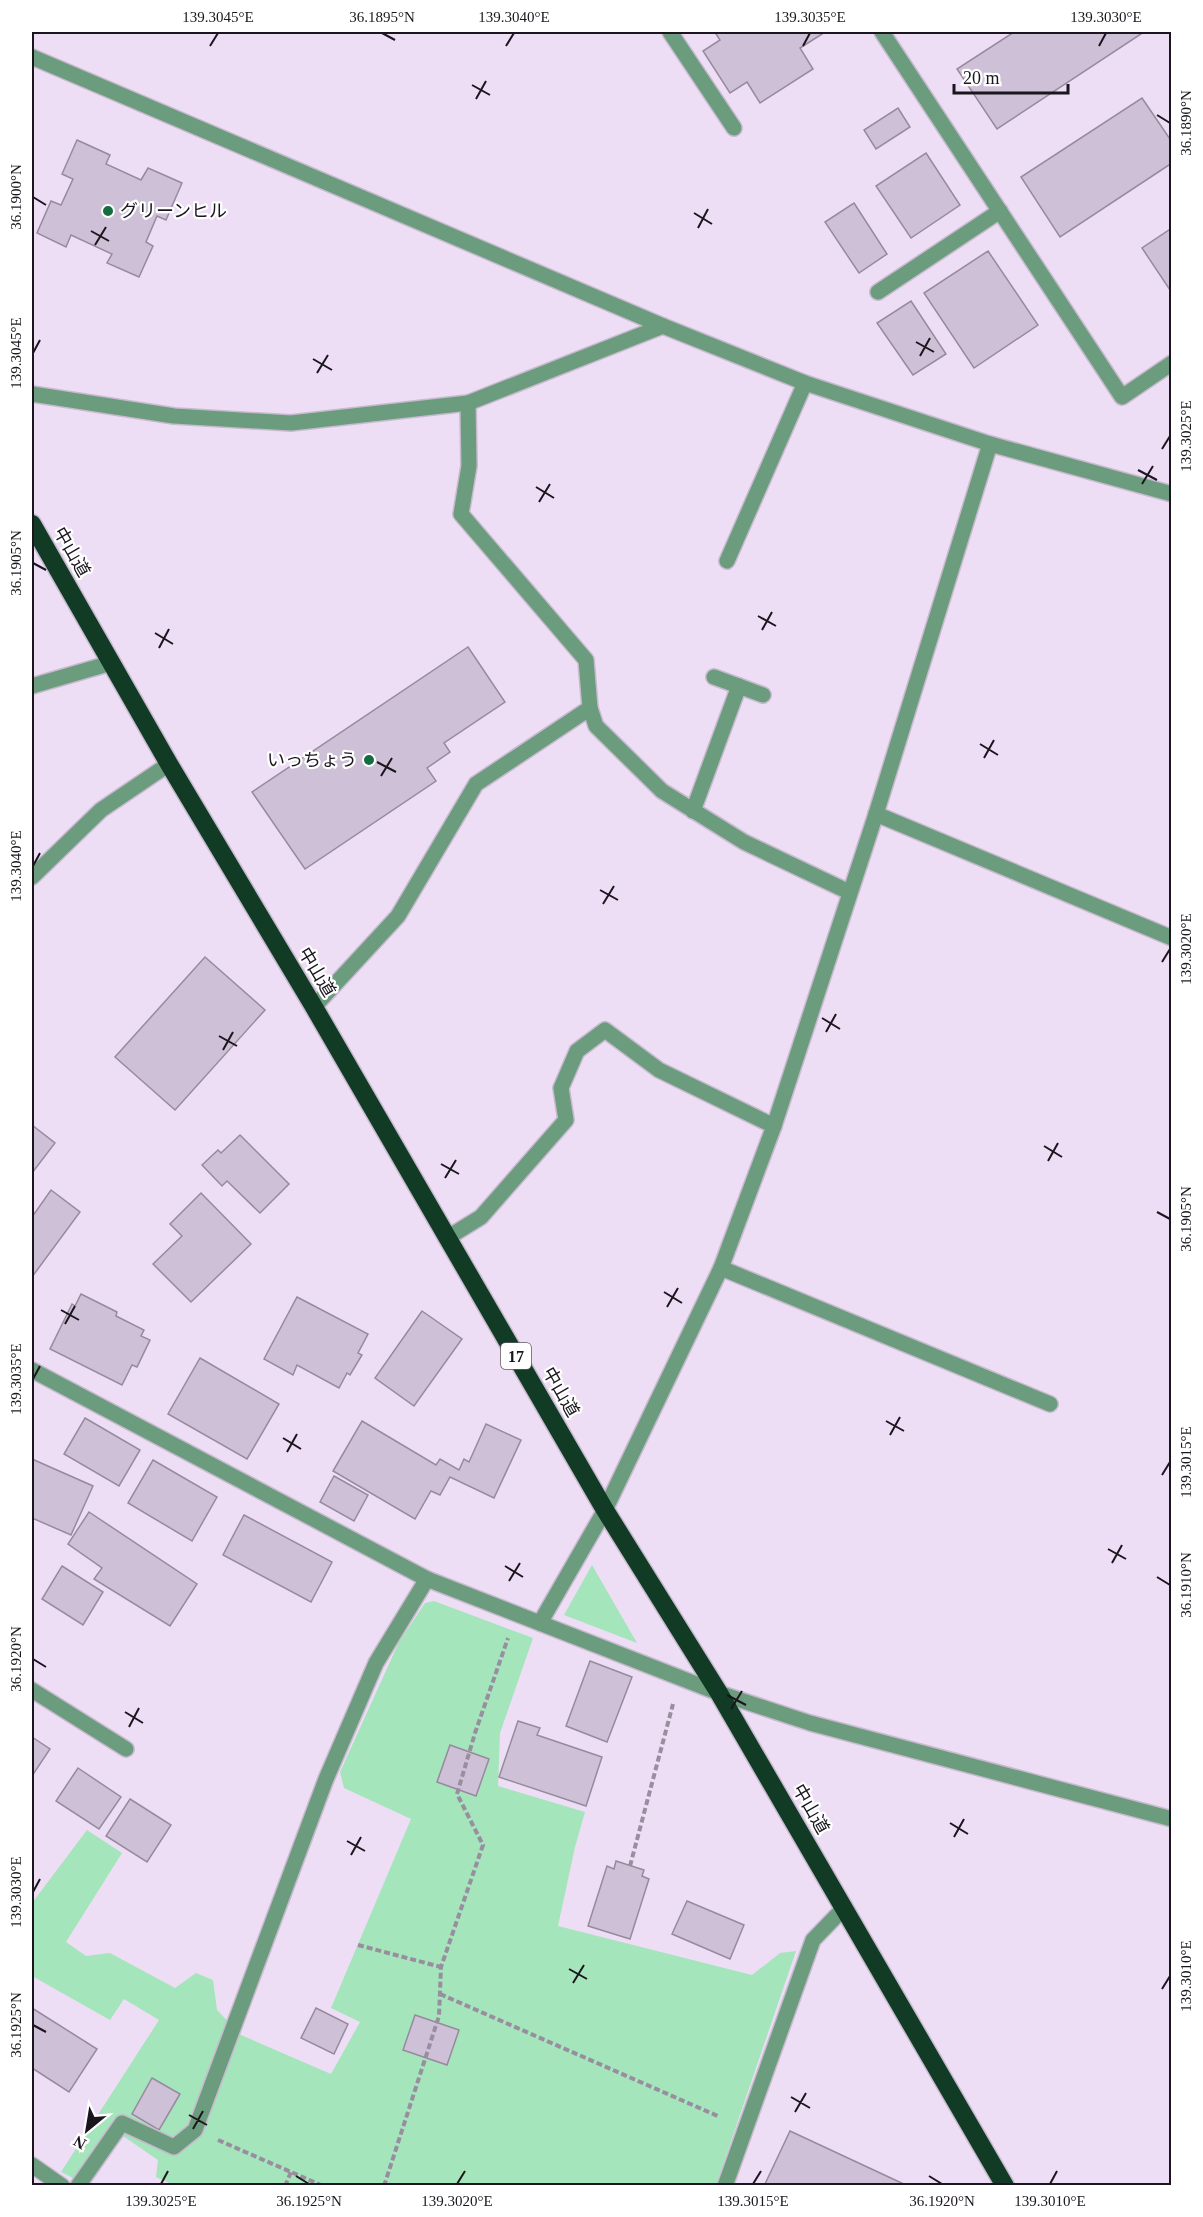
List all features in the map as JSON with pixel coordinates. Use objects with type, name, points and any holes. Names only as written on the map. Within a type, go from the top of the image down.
[{"type":"highway","name":"中山道","points":[[32,524],[169,764],[314,1007],[605,1510],[719,1694],[1005,2186]]},
{"type":"street","points":[[670,32],[734,128]]},
{"type":"street","points":[[882,32],[1122,397],[1172,363]]},
{"type":"street","points":[[32,57],[663,326],[805,383],[990,444],[1172,494]]},
{"type":"street","points":[[878,292],[1000,211]]},
{"type":"street","points":[[32,394],[174,416],[291,423],[468,403],[663,326]]},
{"type":"street","points":[[727,561],[805,383]]},
{"type":"street","points":[[468,403],[469,465],[461,514],[586,660],[590,708],[596,726],[662,791],[744,842],[849,892]]},
{"type":"street","points":[[540,1623],[605,1510],[721,1268],[774,1126],[876,814],[990,444]]},
{"type":"street","points":[[32,686],[111,663]]},
{"type":"street","points":[[714,677],[763,695]]},
{"type":"street","points":[[693,811],[739,687]]},
{"type":"street","points":[[314,1007],[398,915],[476,784],[590,708]]},
{"type":"street","points":[[32,877],[101,810],[169,764]]},
{"type":"street","points":[[876,814],[1172,938]]},
{"type":"street","points":[[447,1238],[481,1217],[566,1120],[561,1088],[577,1051],[606,1030],[659,1070],[774,1126]]},
{"type":"street","points":[[721,1268],[1050,1404]]},
{"type":"street","points":[[32,1370],[427,1579],[719,1694],[887,1745],[1172,1819]]},
{"type":"street","points":[[78,2186],[122,2123],[174,2146],[195,2130],[326,1779],[375,1663],[427,1579]]},
{"type":"street","points":[[32,1690],[126,1749]]},
{"type":"street","points":[[725,2186],[813,1940],[844,1908]]},
{"type":"street","points":[[32,2165],[62,2186]]},
{"type":"path","points":[[384,2186],[439,2016],[441,1967],[483,1845],[457,1794],[475,1733],[517,1614]]},
{"type":"path","points":[[630,1866],[680,1677]]},
{"type":"path","points":[[358,1945],[441,1967]]},
{"type":"path","points":[[440,1994],[746,2128]]},
{"type":"path","points":[[195,2130],[323,2186]]},
{"type":"path","points":[[285,2186],[291,2172]]},
{"type":"green space","points":[[592,1565],[637,1643],[564,1615]]},
{"type":"green space","points":[[434,1601],[533,1638],[500,1733],[498,1786],[585,1812],[558,1926],[752,1975],[780,1953],[796,1951],[716,2185],[174,2185],[156,2177],[158,2160],[123,2136],[87,2185],[61,2172],[159,2020],[124,1999],[110,2020],[32,1976],[32,1903],[87,1830],[122,1853],[66,1942],[86,1956],[110,1953],[175,1988],[196,1973],[213,1980],[217,2010],[241,2035],[331,2074],[360,2022],[331,2008],[411,1819],[344,1788],[340,1772],[399,1642],[425,1603]]},
{"type":"building","points":[[720,32],[820,32],[822,34],[800,48],[813,69],[760,103],[747,82],[730,93],[703,51],[720,40],[716,34]]},
{"type":"building","points":[[1014,32],[1144,32],[997,129],[957,69]]},
{"type":"building","points":[[1142,98],[1172,142],[1172,163],[1060,237],[1021,177]]},
{"type":"building","points":[[898,108],[910,127],[876,149],[864,130]]},
{"type":"building","name":"グリーンヒル","points":[[77,140],[110,155],[106,164],[141,180],[148,168],[182,183],[166,220],[157,216],[146,242],[153,246],[139,277],[107,263],[112,254],[71,235],[66,247],[37,233],[51,201],[61,205],[73,179],[62,174]]},
{"type":"building","points":[[926,153],[960,205],[911,238],[876,186]]},
{"type":"building","points":[[854,203],[887,254],[859,273],[825,222]]},
{"type":"building","points":[[1172,228],[1172,293],[1142,248]]},
{"type":"building","points":[[988,251],[1038,325],[974,368],[924,293]]},
{"type":"building","points":[[911,301],[946,354],[913,375],[877,323]]},
{"type":"building","name":"いっちょう","points":[[468,647],[505,702],[444,743],[450,752],[427,768],[436,781],[305,869],[252,792]]},
{"type":"building","points":[[205,957],[265,1010],[175,1110],[115,1057]]},
{"type":"building","points":[[32,1125],[55,1143],[32,1173]]},
{"type":"building","points":[[240,1135],[289,1184],[260,1213],[227,1181],[222,1186],[202,1165],[218,1150],[221,1153]]},
{"type":"building","points":[[51,1190],[80,1212],[32,1277],[32,1217]]},
{"type":"building","points":[[201,1193],[251,1244],[191,1302],[153,1264],[182,1236],[170,1224]]},
{"type":"building","points":[[81,1294],[117,1312],[116,1316],[144,1330],[141,1336],[150,1340],[137,1367],[132,1365],[122,1385],[50,1349],[72,1304],[75,1306]]},
{"type":"building","points":[[297,1297],[368,1334],[358,1353],[362,1355],[350,1375],[347,1373],[339,1388],[297,1365],[293,1375],[264,1359]]},
{"type":"building","points":[[422,1311],[462,1339],[414,1406],[375,1378]]},
{"type":"building","points":[[200,1358],[279,1404],[247,1459],[168,1414]]},
{"type":"building","points":[[85,1418],[140,1450],[119,1486],[64,1454]]},
{"type":"building","points":[[362,1421],[436,1465],[440,1459],[459,1470],[464,1459],[469,1462],[486,1424],[521,1440],[494,1498],[450,1477],[440,1495],[431,1491],[415,1519],[333,1471]]},
{"type":"building","points":[[32,1459],[93,1486],[71,1535],[32,1518]]},
{"type":"building","points":[[153,1460],[217,1497],[192,1541],[128,1503]]},
{"type":"building","points":[[334,1476],[368,1495],[354,1521],[320,1502]]},
{"type":"building","points":[[89,1512],[197,1584],[170,1626],[94,1579],[102,1568],[68,1544]]},
{"type":"building","points":[[244,1515],[332,1562],[311,1602],[223,1555]]},
{"type":"building","points":[[62,1566],[103,1592],[83,1625],[42,1599]]},
{"type":"building","points":[[590,1661],[632,1677],[607,1742],[566,1726]]},
{"type":"building","points":[[518,1721],[540,1728],[537,1735],[602,1757],[586,1806],[499,1777]]},
{"type":"building","points":[[32,1737],[50,1749],[32,1776]]},
{"type":"building","points":[[450,1745],[489,1759],[476,1796],[437,1782]]},
{"type":"building","points":[[78,1768],[121,1797],[99,1829],[56,1801]]},
{"type":"building","points":[[130,1799],[171,1825],[147,1862],[106,1836]]},
{"type":"building","points":[[616,1861],[644,1870],[642,1876],[649,1879],[630,1939],[588,1926],[607,1866],[614,1869]]},
{"type":"building","points":[[687,1901],[744,1925],[730,1959],[672,1934]]},
{"type":"building","points":[[32,2008],[97,2049],[69,2092],[32,2068]]},
{"type":"building","points":[[316,2008],[348,2024],[334,2054],[301,2038]]},
{"type":"building","points":[[415,2015],[459,2030],[447,2065],[403,2050]]},
{"type":"building","points":[[152,2078],[180,2094],[159,2130],[132,2114]]},
{"type":"building","points":[[790,2131],[908,2186],[765,2184]]},
{"type":"place","name":"グリーンヒル","points":[[108,211]]},
{"type":"place","name":"いっちょう","points":[[369,760]]}]
